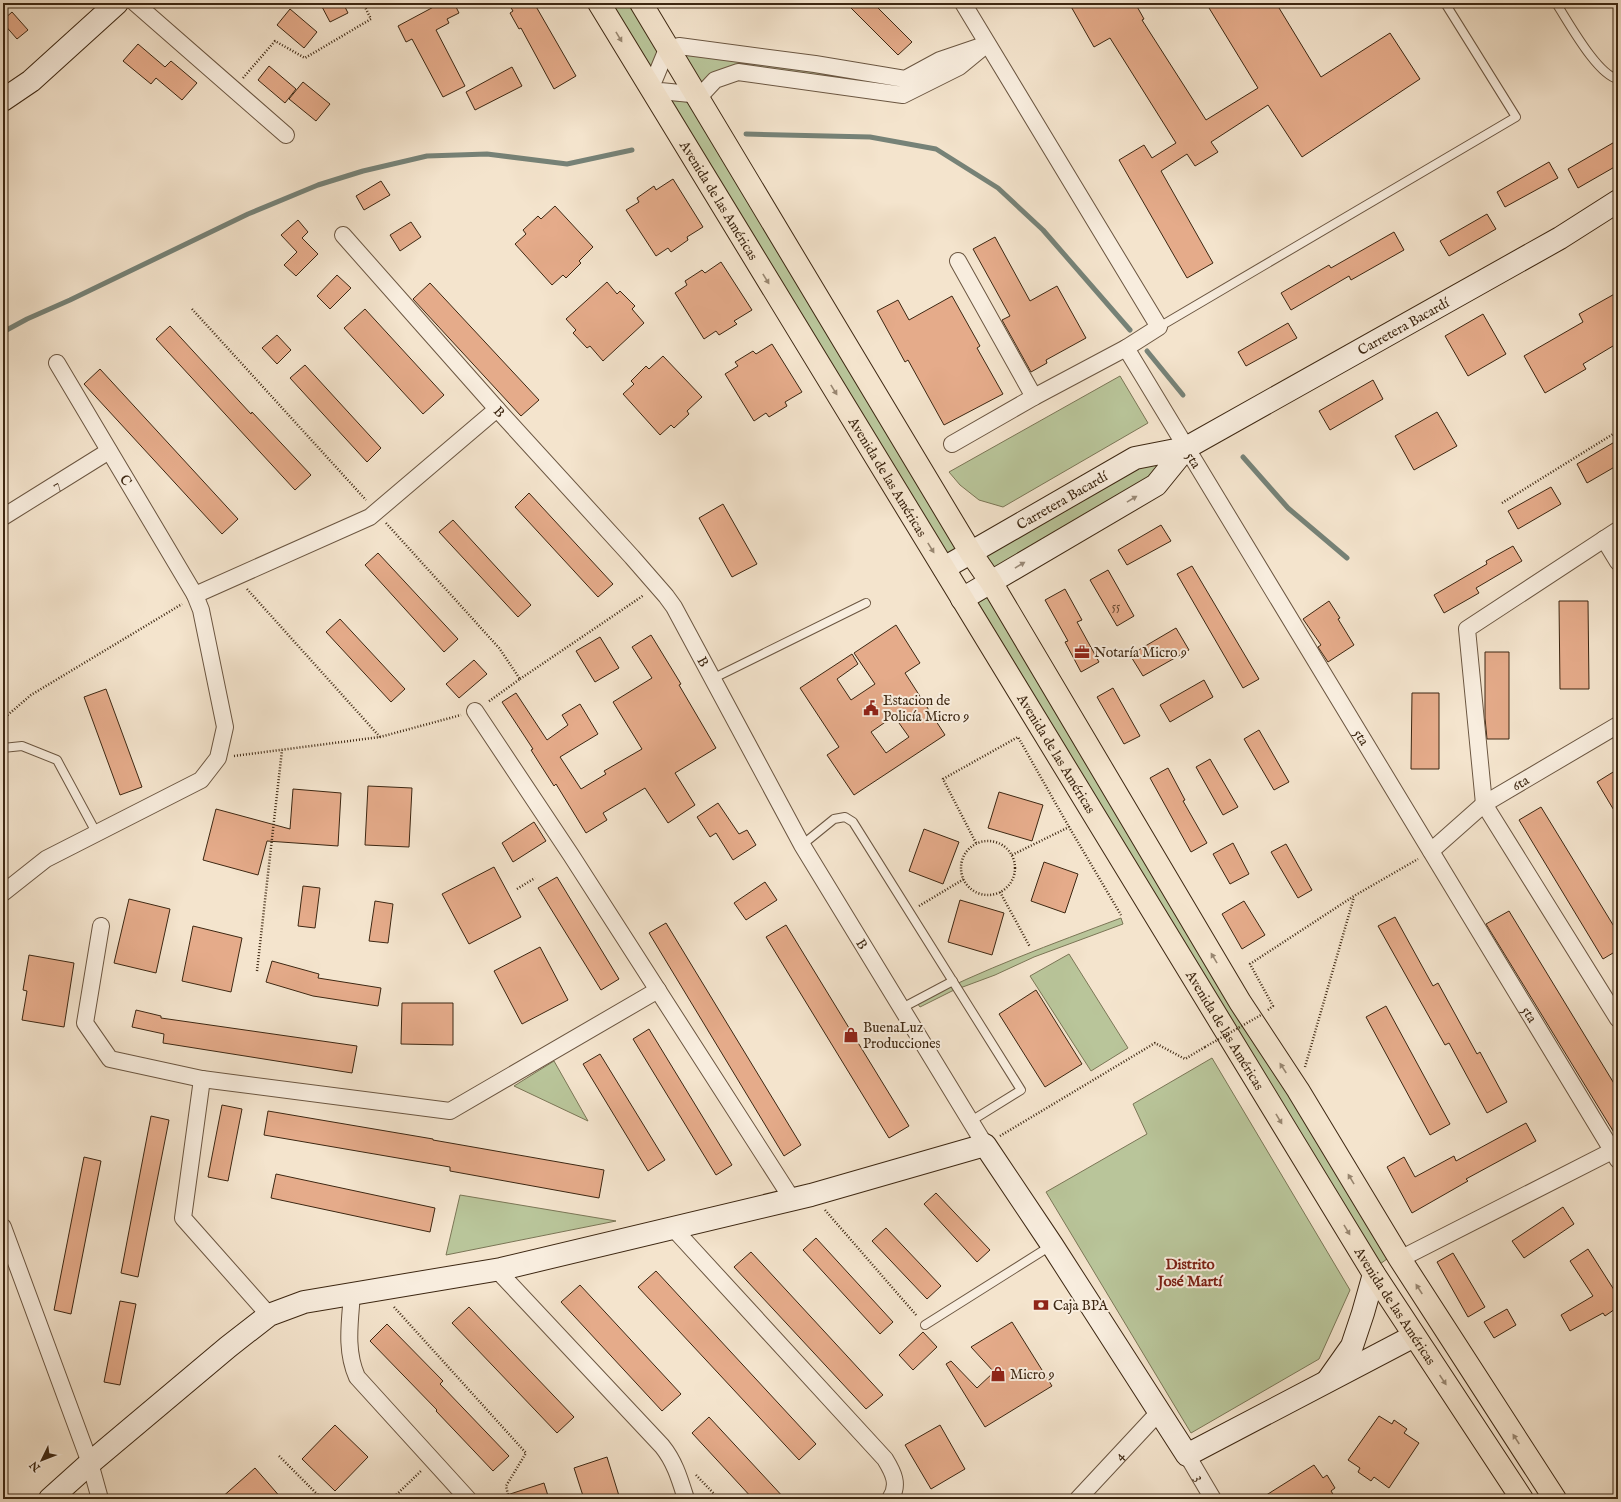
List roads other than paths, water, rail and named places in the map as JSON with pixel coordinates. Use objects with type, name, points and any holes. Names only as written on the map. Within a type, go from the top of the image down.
[{"type":"main road","name":"Avenida de las Américas","points":[[599,3],[650,90],[944,568],[1374,1274],[1522,1499]]},
{"type":"main road","name":"Avenida de las Américas","points":[[641,3],[971,552],[991,582],[1240,1002],[1298,1090],[1400,1259],[1555,1499]]},
{"type":"main road","points":[[1374,1274],[1400,1259]]},
{"type":"street","points":[[3,100],[31,81],[117,3]]},
{"type":"street","points":[[135,3],[286,135]]},
{"type":"street","points":[[952,444],[1034,397],[1126,348],[1159,327],[962,3]]},
{"type":"street","points":[[987,44],[959,67],[903,95],[738,72],[715,80],[701,95],[696,96],[650,90],[668,49],[679,46],[815,64],[904,79],[940,60],[987,44]]},
{"type":"street","name":"Carretera Bacardí","points":[[944,568],[1135,458],[1186,448],[1560,238],[1618,201]]},
{"type":"street","name":"B","points":[[343,235],[497,409],[658,586],[674,607],[802,845],[985,1145]]},
{"type":"street","points":[[958,261],[1034,397]]},
{"type":"street","name":"5ta","points":[[1126,348],[1616,1153]]},
{"type":"street","name":"C","points":[[57,363],[195,595],[201,610],[225,727],[218,758],[201,780],[98,834]]},
{"type":"street","points":[[195,595],[370,517],[497,409]]},
{"type":"street","name":"Carretera Bacardí","points":[[962,599],[1156,485],[1186,448]]},
{"type":"street","name":"7","points":[[3,517],[109,451]]},
{"type":"street","points":[[1618,530],[1467,629],[1484,804],[1618,1018]]},
{"type":"street","points":[[1604,539],[1618,562]]},
{"type":"street","points":[[475,711],[554,828],[658,990],[801,1197]]},
{"type":"street","name":"6ta","points":[[1431,851],[1484,804],[1618,725]]},
{"type":"street","points":[[3,893],[46,859],[98,834]]},
{"type":"street","points":[[101,926],[85,1023],[110,1059],[202,1079],[450,1111],[658,990]]},
{"type":"street","points":[[202,1079],[183,1218],[269,1315]]},
{"type":"street","points":[[50,1499],[90,1463],[228,1347],[269,1315],[304,1302],[497,1270],[801,1197],[985,1145],[1052,1245],[1187,1455],[1414,1336]]},
{"type":"street","points":[[1400,1259],[1616,1153]]},
{"type":"street","points":[[3,1227],[90,1463],[100,1499]]},
{"type":"street","points":[[673,1228],[885,1458],[896,1483],[895,1490],[890,1499]]},
{"type":"street","points":[[497,1270],[668,1453],[677,1471],[686,1499]]},
{"type":"street","points":[[1325,1384],[1352,1346],[1374,1274]]},
{"type":"street","points":[[352,1294],[349,1347],[353,1368],[361,1382],[468,1499]]},
{"type":"street","name":"4","points":[[1078,1499],[1160,1411]]},
{"type":"street","name":"3","points":[[1187,1455],[1213,1499]]},
{"type":"lane","points":[[1159,327],[1516,117],[1445,3]]},
{"type":"lane","points":[[1556,3],[1601,69],[1612,78],[1618,79]]},
{"type":"lane","points":[[712,679],[866,604]]},
{"type":"lane","points":[[3,748],[22,746],[57,760],[98,834]]},
{"type":"lane","points":[[802,845],[834,819],[845,817],[853,822],[1022,1090],[971,1121]]},
{"type":"lane","points":[[902,1008],[953,981]]},
{"type":"lane","points":[[925,1325],[1052,1245]]},
{"type":"waterway","points":[[746,134],[870,137],[936,149],[998,188],[1043,230],[1130,330]]},
{"type":"waterway","points":[[3,332],[27,319],[70,300],[248,214],[318,185],[363,171],[427,156],[487,154],[567,164],[632,150]]},
{"type":"waterway","points":[[1147,351],[1183,395]]},
{"type":"waterway","points":[[1243,457],[1288,508],[1347,558]]},
{"type":"place","name":"Notaría Micro 9","points":[[1082,652]]},
{"type":"place","name":"Estacion de Policía Micro 9","points":[[871,708]]},
{"type":"place","name":"BuenaLuz Producciones","points":[[851,1035]]},
{"type":"place","name":"Caja BPA","points":[[1041,1305]]},
{"type":"place","name":"Micro 9","points":[[998,1374]]},
{"type":"district","name":"Distrito José Martí","points":[[1190,1272]]}]
